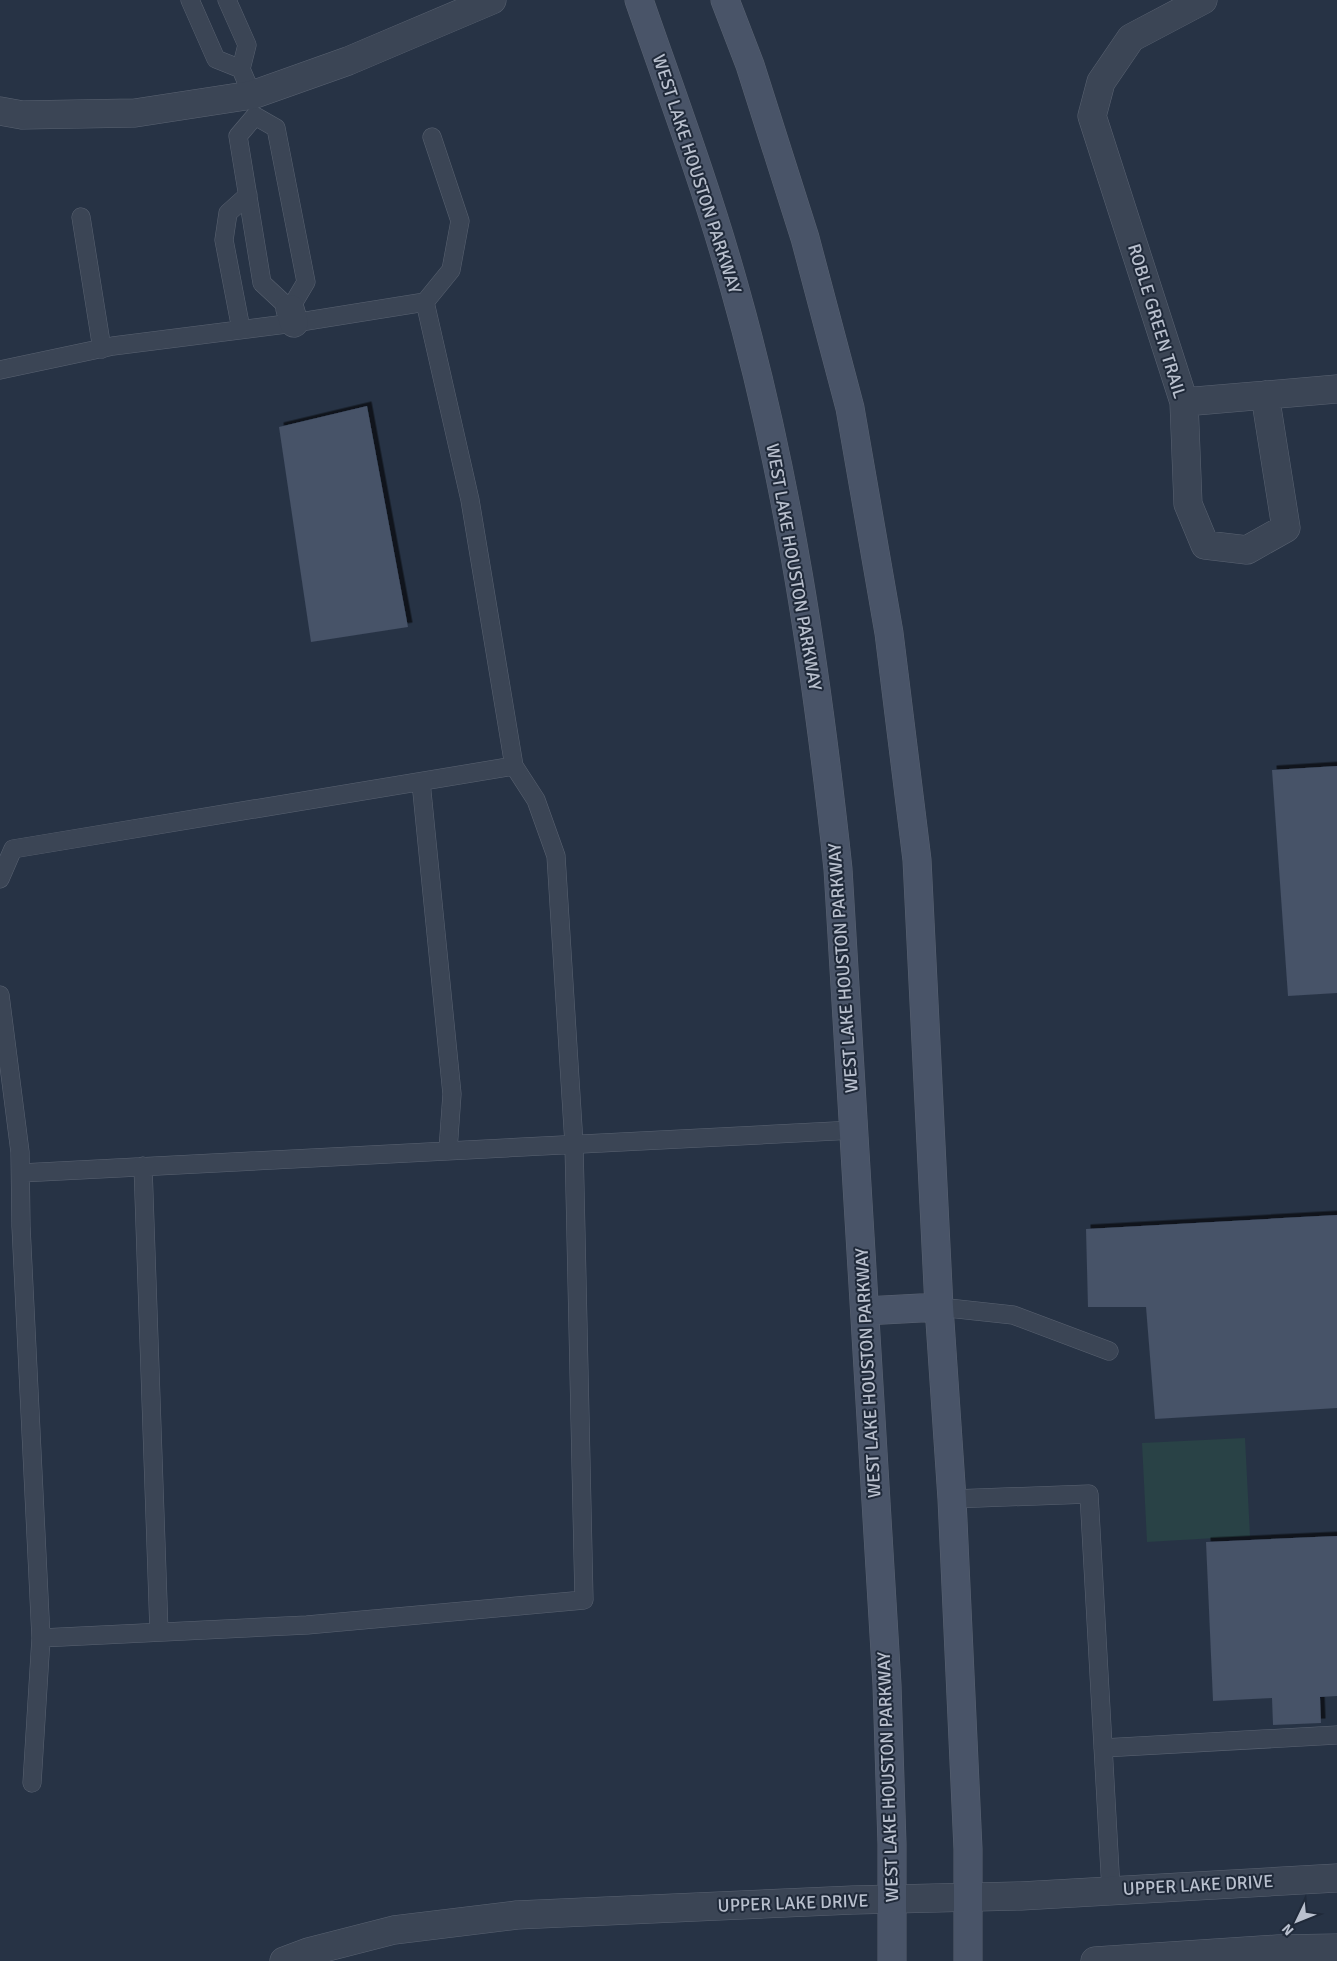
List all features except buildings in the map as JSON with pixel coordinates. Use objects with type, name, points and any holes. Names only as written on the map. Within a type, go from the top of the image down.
[{"type":"main road","name":"WEST LAKE HOUSTON PARKWAY","points":[[639,0],[696,162],[734,286],[766,414],[803,597],[828,779],[838,869],[887,1685],[892,1844],[892,1961]]},
{"type":"main road","points":[[725,0],[750,64],[806,238],[850,408],[890,633],[917,860],[939,1307],[952,1499],[968,1849],[968,1961]]},
{"type":"main road","points":[[865,1311],[939,1307]]},
{"type":"street","points":[[0,111],[22,115],[135,113],[253,106],[348,60],[492,0]]},
{"type":"street","name":"ROBLE GREEN TRAIL","points":[[1203,0],[1131,38],[1102,82],[1092,116],[1184,402],[1188,504],[1205,545],[1247,550],[1286,528],[1265,395]]},
{"type":"street","points":[[1184,402],[1337,389]]},
{"type":"street","name":"UPPER LAKE DRIVE","points":[[284,1961],[308,1952],[394,1930],[517,1915],[892,1899],[1021,1896],[1337,1878]]},
{"type":"street","points":[[1095,1961],[1278,1949],[1337,1948]]},
{"type":"lane","points":[[190,0],[216,59],[241,69]]},
{"type":"lane","points":[[227,0],[247,45],[241,69],[253,106],[276,128],[306,282],[292,316]]},
{"type":"lane","points":[[253,106],[238,136],[262,284],[292,316]]},
{"type":"lane","points":[[0,370],[102,350],[113,346],[241,330],[292,316],[425,302],[451,270],[460,221],[432,137]]},
{"type":"lane","points":[[241,330],[224,240],[228,213],[248,194]]},
{"type":"lane","points":[[81,217],[102,350]]},
{"type":"lane","points":[[41,1638],[307,1625],[584,1600],[574,1144],[556,856],[536,800],[514,766],[470,500],[425,302]]},
{"type":"lane","points":[[0,879],[14,849],[514,766]]},
{"type":"lane","points":[[421,782],[452,1094],[448,1150]]},
{"type":"lane","points":[[0,995],[20,1152],[21,1226],[41,1638],[32,1783]]},
{"type":"lane","points":[[21,1173],[854,1130]]},
{"type":"lane","points":[[143,1166],[159,1632]]},
{"type":"lane","points":[[939,1307],[1013,1315],[1109,1351]]},
{"type":"lane","points":[[952,1499],[1088,1494],[1110,1890]]},
{"type":"lane","points":[[1103,1748],[1337,1735]]},
{"type":"green space","points":[[1245,1438],[1250,1536],[1147,1542],[1142,1443]]}]
